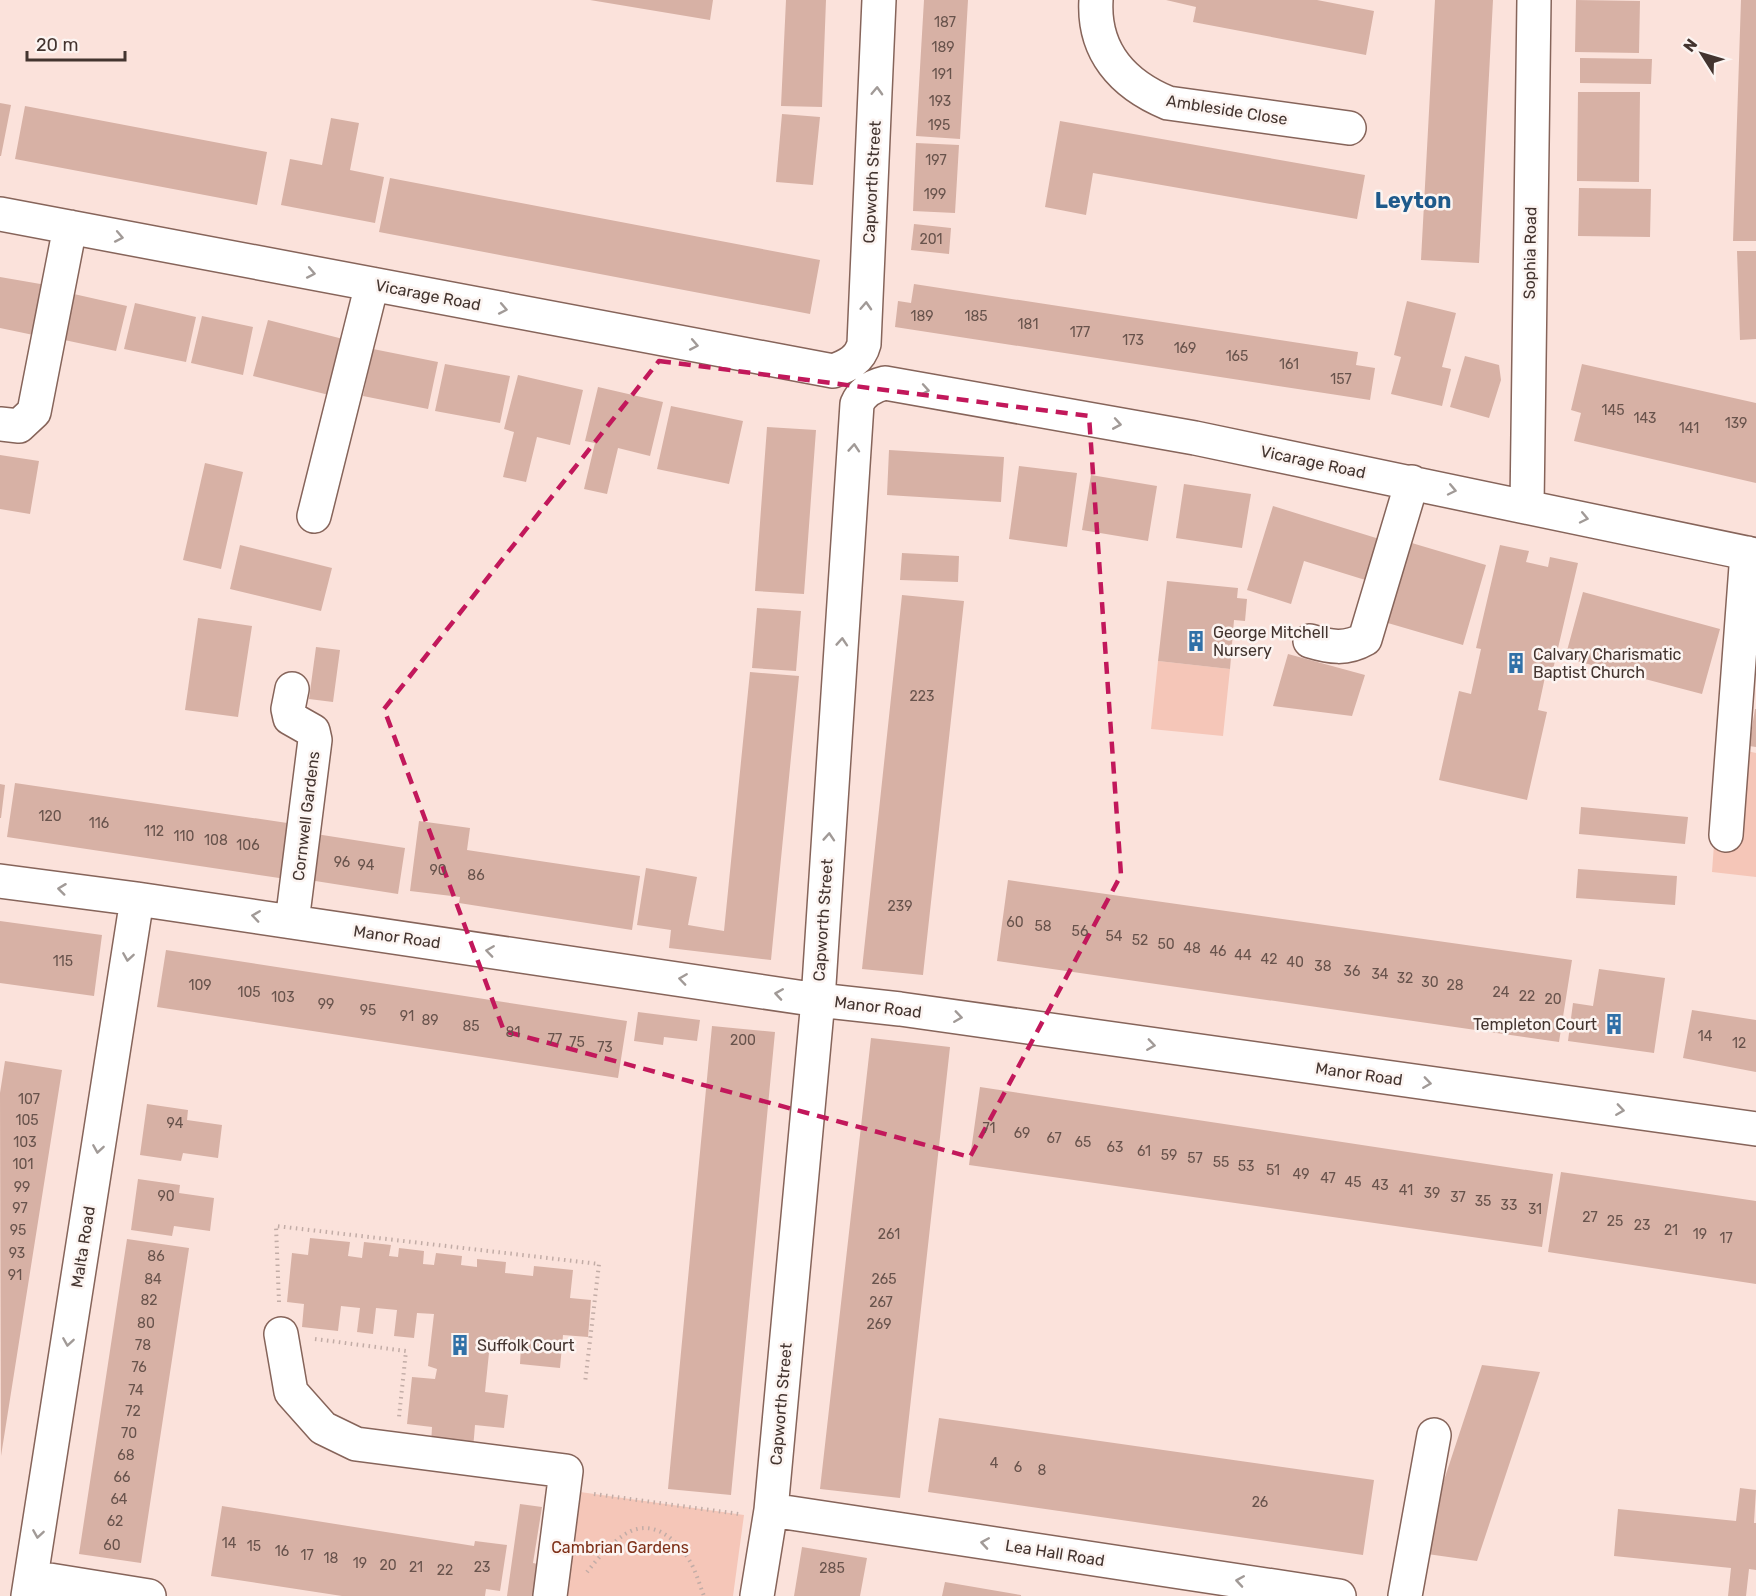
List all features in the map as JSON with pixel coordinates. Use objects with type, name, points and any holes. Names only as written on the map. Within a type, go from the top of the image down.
[{"type":"street","name":"Capworth Street","points":[[853,361],[862,352],[864,344],[879,0]]},
{"type":"street","name":"Ambleside Close","points":[[1096,0],[1098,32],[1106,51],[1117,69],[1131,84],[1149,95],[1168,103],[1349,128]]},
{"type":"street","name":"Sophia Road","points":[[1527,506],[1534,0]]},
{"type":"street","name":"Vicarage Road","points":[[0,214],[832,371],[853,361]]},
{"type":"street","points":[[0,424],[19,426],[34,412],[70,227]]},
{"type":"street","points":[[314,516],[372,284]]},
{"type":"street","name":"Vicarage Road","points":[[869,389],[876,384],[885,383],[1195,438],[1751,554]]},
{"type":"street","name":"Capworth Street","points":[[757,1596],[770,1516],[818,1000],[857,404],[869,389]]},
{"type":"street","points":[[1310,640],[1331,648],[1354,645],[1365,639],[1412,482]]},
{"type":"street","points":[[1726,835],[1751,554]]},
{"type":"street","name":"Cornwell Gardens","points":[[292,689],[288,709],[290,718],[313,731],[315,740],[292,922]]},
{"type":"street","name":"Manor Road","points":[[0,881],[137,899],[818,1000],[911,1011],[1756,1130]]},
{"type":"street","name":"Malta Road","points":[[30,1587],[137,899]]},
{"type":"street","points":[[281,1334],[291,1392],[323,1428],[356,1444],[575,1482],[550,1596]]},
{"type":"street","points":[[1405,1596],[1434,1435]]},
{"type":"street","name":"Lea Hall Road","points":[[770,1516],[1339,1596]]},
{"type":"street","points":[[30,1587],[149,1596]]},
{"type":"path","points":[[396,1450],[405,1350],[281,1334],[276,1226],[599,1263],[585,1383]]},
{"type":"path","points":[[575,1482],[744,1515],[770,1516]]},
{"type":"path","points":[[583,1577],[621,1538],[637,1529],[650,1529],[663,1533],[684,1552],[695,1570],[704,1596]]},
{"type":"highlighted area","points":[[659,361],[1089,416],[1121,875],[970,1157],[504,1031],[384,709]]},
{"type":"green space","points":[[1732,595],[1756,599],[1756,670],[1743,750],[1756,753],[1756,877],[1712,872]]},
{"type":"green space","points":[[1158,661],[1230,669],[1223,736],[1151,729]]},
{"type":"green space","name":"Cambrian Gardens","points":[[573,1491],[744,1515],[733,1596],[560,1596]]},
{"type":"building","points":[[590,0],[713,0],[710,20]]},
{"type":"building","points":[[786,0],[826,0],[822,107],[781,106]]},
{"type":"building","points":[[924,0],[968,0],[960,139],[916,136]]},
{"type":"building","points":[[1166,0],[1317,0],[1374,11],[1366,55],[1193,22],[1196,7]]},
{"type":"building","points":[[1435,0],[1493,0],[1479,263],[1421,260]]},
{"type":"building","points":[[1576,0],[1640,1],[1639,53],[1575,52]]},
{"type":"building","points":[[1741,0],[1756,0],[1756,241],[1733,241]]},
{"type":"building","points":[[1580,58],[1652,59],[1651,84],[1580,83]]},
{"type":"building","points":[[1578,92],[1640,92],[1639,182],[1577,181]]},
{"type":"building","points":[[0,103],[11,105],[1,156],[0,156]]},
{"type":"building","points":[[25,106],[267,152],[257,205],[15,159]]},
{"type":"building","points":[[782,114],[820,117],[813,185],[776,182]]},
{"type":"building","points":[[331,118],[359,123],[350,170],[384,177],[375,223],[281,205],[290,159],[322,165]]},
{"type":"building","points":[[1060,121],[1365,175],[1357,219],[1093,173],[1086,215],[1045,207]]},
{"type":"building","points":[[916,143],[959,145],[955,213],[913,211]]},
{"type":"building","points":[[390,178],[820,260],[810,314],[379,232]]},
{"type":"building","points":[[1579,188],[1651,189],[1650,237],[1578,236]]},
{"type":"building","points":[[914,224],[951,228],[949,254],[911,250]]},
{"type":"building","points":[[1737,251],[1756,251],[1756,339],[1740,340]]},
{"type":"building","points":[[0,277],[52,286],[43,337],[0,328]]},
{"type":"building","points":[[914,284],[1358,352],[1356,365],[1375,368],[1370,400],[895,327],[898,301],[911,303]]},
{"type":"building","points":[[65,292],[127,306],[116,351],[55,338]]},
{"type":"building","points":[[1407,301],[1456,313],[1442,367],[1451,369],[1442,406],[1391,394],[1401,357],[1394,355]]},
{"type":"building","points":[[135,303],[196,317],[186,362],[124,349]]},
{"type":"building","points":[[202,316],[253,327],[243,375],[191,363]]},
{"type":"building","points":[[268,320],[351,341],[337,397],[253,376]]},
{"type":"building","points":[[373,349],[438,362],[428,409],[363,396]]},
{"type":"building","points":[[1465,356],[1499,365],[1501,380],[1489,418],[1450,407]]},
{"type":"building","points":[[445,364],[510,376],[500,423],[435,411]]},
{"type":"building","points":[[1582,364],[1756,403],[1756,483],[1574,441],[1581,413],[1571,410]]},
{"type":"building","points":[[518,375],[583,390],[570,445],[537,437],[526,482],[503,477],[514,432],[504,429]]},
{"type":"building","points":[[598,387],[663,402],[650,456],[618,448],[607,494],[584,489],[595,443],[585,441]]},
{"type":"building","points":[[671,406],[743,421],[729,484],[657,469]]},
{"type":"building","points":[[767,427],[816,430],[804,594],[755,591]]},
{"type":"building","points":[[889,450],[1004,457],[1001,502],[887,495]]},
{"type":"building","points":[[0,455],[39,461],[30,514],[0,509]]},
{"type":"building","points":[[205,463],[243,472],[221,569],[183,560]]},
{"type":"building","points":[[1019,466],[1077,473],[1067,547],[1009,539]]},
{"type":"building","points":[[1091,475],[1157,486],[1148,541],[1082,530]]},
{"type":"building","points":[[1184,484],[1251,494],[1242,548],[1176,538]]},
{"type":"building","points":[[1273,506],[1389,542],[1375,583],[1304,561],[1291,604],[1247,590]]},
{"type":"building","points":[[1405,541],[1486,565],[1463,645],[1381,621]]},
{"type":"building","points":[[240,545],[332,568],[321,611],[230,589]]},
{"type":"building","name":"Calvary Charismatic Baptist Church","points":[[1500,545],[1529,551],[1526,562],[1548,567],[1550,557],[1578,563],[1551,678],[1545,677],[1538,710],[1547,712],[1527,800],[1439,780],[1459,691],[1471,694],[1481,649],[1476,648]]},
{"type":"building","points":[[902,553],[959,556],[958,582],[900,580]]},
{"type":"building","name":"George Mitchell Nursery","points":[[1167,581],[1238,588],[1237,598],[1247,599],[1245,621],[1234,620],[1230,669],[1158,661]]},
{"type":"building","points":[[1583,592],[1720,629],[1702,694],[1565,658]]},
{"type":"building","points":[[902,595],[964,601],[923,975],[862,969]]},
{"type":"building","points":[[757,608],[801,611],[796,671],[752,668]]},
{"type":"building","points":[[198,618],[252,626],[238,717],[185,710]]},
{"type":"building","points":[[316,647],[340,650],[333,702],[309,699]]},
{"type":"building","points":[[1288,654],[1365,675],[1352,716],[1273,706]]},
{"type":"building","points":[[750,672],[799,676],[771,960],[669,948],[671,930],[637,925],[646,868],[697,877],[688,925],[724,931]]},
{"type":"building","points":[[1756,709],[1756,747],[1749,746]]},
{"type":"building","points":[[15,783],[294,824],[286,879],[7,837]]},
{"type":"building","points":[[0,784],[5,785],[1,818],[0,818]]},
{"type":"building","points":[[1581,807],[1688,817],[1685,844],[1579,834]]},
{"type":"building","points":[[419,821],[470,828],[467,850],[640,876],[632,930],[459,903],[460,897],[410,891]]},
{"type":"building","points":[[316,834],[405,848],[398,894],[309,880]]},
{"type":"building","points":[[1578,869],[1677,876],[1675,905],[1576,898]]},
{"type":"building","points":[[1008,880],[1572,960],[1559,1042],[997,961]]},
{"type":"building","points":[[0,921],[102,935],[94,996],[0,983]]},
{"type":"building","points":[[166,950],[627,1021],[618,1078],[157,1007]]},
{"type":"building","name":"Templeton Court","points":[[1599,969],[1665,978],[1654,1053],[1568,1041],[1573,1003],[1593,1006]]},
{"type":"building","points":[[1692,1010],[1756,1020],[1756,1072],[1683,1058]]},
{"type":"building","points":[[638,1012],[700,1020],[697,1041],[664,1037],[663,1045],[634,1041]]},
{"type":"building","points":[[712,1026],[775,1032],[731,1495],[668,1489]]},
{"type":"building","points":[[871,1038],[950,1047],[900,1498],[820,1489]]},
{"type":"building","points":[[5,1061],[62,1070],[1,1456],[0,1093]]},
{"type":"building","points":[[980,1087],[1553,1174],[1542,1247],[969,1165]]},
{"type":"building","points":[[147,1104],[188,1110],[187,1120],[222,1125],[218,1158],[183,1153],[181,1161],[140,1155]]},
{"type":"building","points":[[1561,1172],[1756,1201],[1756,1284],[1548,1252]]},
{"type":"building","points":[[138,1179],[180,1185],[179,1193],[214,1198],[210,1231],[174,1226],[172,1236],[131,1230]]},
{"type":"building","name":"Suffolk Court","points":[[310,1238],[350,1242],[348,1256],[362,1258],[364,1242],[391,1245],[389,1256],[398,1257],[399,1248],[424,1251],[423,1264],[434,1265],[436,1253],[462,1256],[461,1265],[477,1267],[477,1259],[506,1262],[505,1273],[533,1276],[534,1266],[573,1270],[570,1298],[591,1300],[588,1337],[563,1335],[560,1368],[520,1364],[521,1346],[490,1343],[485,1392],[508,1395],[504,1428],[475,1425],[473,1449],[431,1445],[432,1427],[407,1424],[412,1377],[435,1379],[437,1369],[428,1366],[434,1314],[417,1313],[414,1338],[394,1336],[397,1310],[376,1308],[373,1334],[357,1332],[360,1308],[341,1306],[338,1331],[302,1327],[304,1304],[287,1302],[292,1253],[308,1255]]},
{"type":"building","points":[[127,1239],[189,1248],[141,1563],[79,1554]]},
{"type":"building","points":[[1482,1365],[1540,1372],[1477,1561],[1420,1553]]},
{"type":"building","points":[[939,1418],[1374,1480],[1363,1555],[928,1492]]},
{"type":"building","points":[[1740,1488],[1756,1490],[1754,1523],[1756,1523],[1756,1570],[1749,1569],[1746,1596],[1728,1596],[1731,1568],[1614,1556],[1618,1509],[1736,1521]]},
{"type":"building","points":[[520,1504],[542,1507],[533,1563],[538,1564],[534,1596],[507,1596]]},
{"type":"building","points":[[222,1506],[474,1546],[475,1541],[507,1545],[500,1591],[486,1589],[485,1596],[342,1596],[211,1576]]},
{"type":"building","points":[[802,1547],[867,1558],[860,1596],[794,1596]]},
{"type":"building","points":[[945,1582],[1021,1595],[1021,1596],[942,1596]]},
{"type":"place","name":"George Mitchell Nursery","points":[[1196,641]]},
{"type":"place","name":"Calvary Charismatic Baptist Church","points":[[1516,663]]},
{"type":"place","name":"Templeton Court","points":[[1614,1024]]},
{"type":"place","name":"Suffolk Court","points":[[460,1345]]},
{"type":"district","name":"Leyton","points":[[1413,200]]}]
